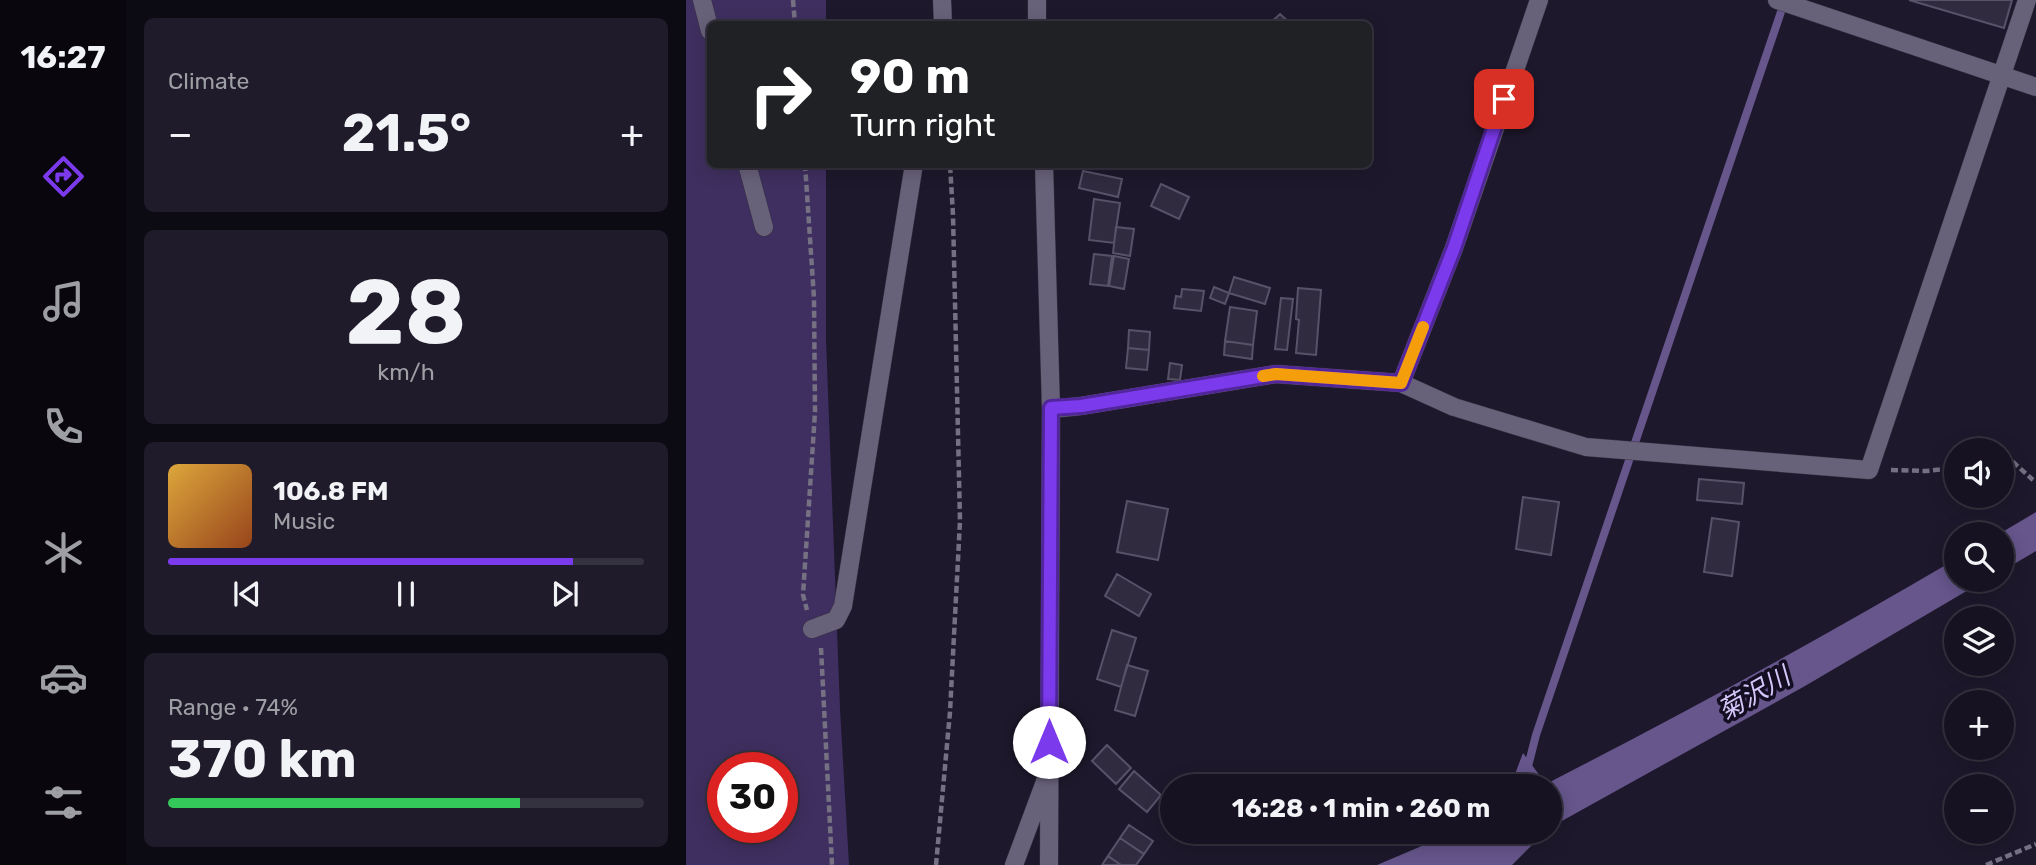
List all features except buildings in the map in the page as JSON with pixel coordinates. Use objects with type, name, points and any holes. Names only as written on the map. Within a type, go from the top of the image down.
[{"type":"street","points":[[702,0],[707,21]]},
{"type":"street","points":[[942,0],[943,21]]},
{"type":"street","points":[[1037,0],[1037,21]]},
{"type":"street","points":[[1401,383],[1454,248],[1538,0]]},
{"type":"street","points":[[1777,0],[2036,87]]},
{"type":"street","points":[[1051,408],[1081,406],[1276,374],[1401,383],[1454,407],[1586,447],[1869,470],[2027,0]]},
{"type":"street","points":[[748,168],[764,227]]},
{"type":"street","points":[[812,629],[836,620],[843,606],[913,168]]},
{"type":"street","points":[[1044,168],[1051,408],[1049,865]]},
{"type":"street","points":[[1014,865],[1049,769]]},
{"type":"path","points":[[793,0],[795,21]]},
{"type":"path","points":[[805,168],[814,298],[815,412],[803,594],[812,629],[821,646],[832,865]]},
{"type":"path","points":[[936,865],[950,712],[960,521],[950,168]]},
{"type":"path","points":[[2014,462],[2033,480]]},
{"type":"path","points":[[1869,470],[1944,469]]},
{"type":"path","points":[[1986,865],[2036,844]]},
{"type":"shaded area","points":[[686,0],[826,0],[826,21],[707,21],[707,168],[826,168],[826,340],[840,709],[849,865],[686,865]]},
{"type":"water","points":[[2036,512],[2036,551],[2014,564],[2014,525]]},
{"type":"water","name":"菊沢川","points":[[1944,566],[1944,592],[1965,592],[1805,686],[1562,821],[1562,776],[1855,618]]},
{"type":"water","points":[[1523,753],[1539,774],[1515,774]]},
{"type":"water","points":[[1426,844],[1533,844],[1512,865],[1377,865]]},
{"type":"waterway","points":[[1526,774],[1536,735],[1784,3]]},
{"type":"slow traffic","points":[[1263,376],[1276,374],[1401,383],[1423,327]]},
{"type":"route","points":[[1049,742],[1051,408],[1081,406],[1276,374],[1401,383],[1454,248],[1504,99]]}]
